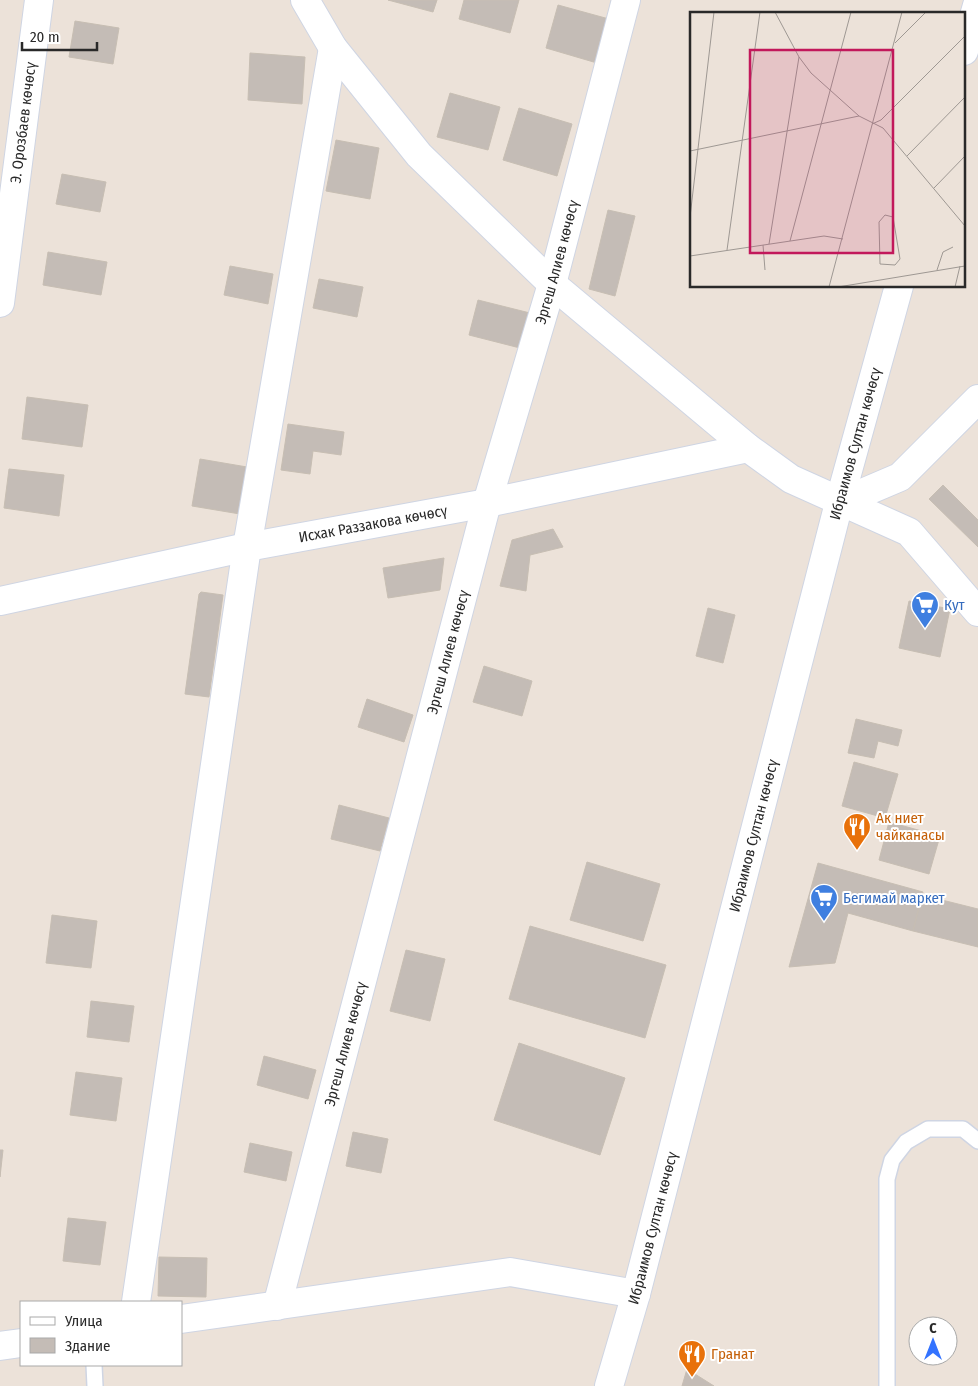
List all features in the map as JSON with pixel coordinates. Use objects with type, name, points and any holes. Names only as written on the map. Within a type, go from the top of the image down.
[{"type":"street","name":"Э. Орозбаев көчөсү","points":[[0,303],[39,0]]},
{"type":"street","points":[[305,0],[333,48],[419,155],[552,284],[748,448],[790,479],[839,503],[909,532],[978,612]]},
{"type":"street","name":"Эргеш Алиев көчөсү","points":[[277,1306],[487,504],[552,284],[626,0]]},
{"type":"street","points":[[966,44],[978,2]]},
{"type":"street","points":[[136,1301],[247,547],[333,48]]},
{"type":"street","name":"Ибраимов Султан көчөсү","points":[[609,1386],[636,1294],[839,503],[898,288]]},
{"type":"street","points":[[839,503],[900,477],[978,399]]},
{"type":"street","name":"Исхак Раззакова көчөсү","points":[[0,601],[247,547],[487,504],[748,448]]},
{"type":"street","points":[[182,1319],[510,1272],[636,1294]]},
{"type":"street","points":[[0,1346],[20,1343]]},
{"type":"lane","points":[[887,1386],[887,1179],[892,1160],[906,1142],[928,1129],[963,1129],[978,1141]]},
{"type":"lane","points":[[94,1366],[95,1386]]},
{"type":"building","points":[[388,0],[437,0],[433,12]]},
{"type":"building","points":[[464,0],[519,0],[510,33],[459,19]]},
{"type":"building","points":[[558,5],[609,19],[597,63],[546,48]]},
{"type":"building","points":[[75,21],[119,28],[113,64],[69,57]]},
{"type":"building","points":[[250,53],[305,57],[302,104],[248,100]]},
{"type":"building","points":[[450,93],[500,107],[488,150],[437,137]]},
{"type":"building","points":[[519,108],[572,124],[557,176],[503,160]]},
{"type":"building","points":[[336,140],[379,148],[370,199],[326,191]]},
{"type":"building","points":[[62,174],[106,182],[100,212],[56,204]]},
{"type":"building","points":[[608,210],[635,216],[615,296],[589,289]]},
{"type":"building","points":[[48,252],[107,262],[101,295],[43,285]]},
{"type":"building","points":[[230,266],[273,274],[268,304],[224,295]]},
{"type":"building","points":[[319,279],[363,287],[357,317],[313,308]]},
{"type":"building","points":[[478,300],[530,313],[520,348],[469,335]]},
{"type":"building","points":[[27,397],[88,405],[82,447],[22,439]]},
{"type":"building","points":[[288,424],[344,432],[341,455],[313,451],[310,474],[281,470]]},
{"type":"building","points":[[200,459],[247,467],[240,514],[192,506]]},
{"type":"building","points":[[9,469],[64,475],[59,516],[4,508]]},
{"type":"building","points":[[943,485],[978,520],[978,547],[929,499]]},
{"type":"building","points":[[553,529],[563,547],[530,555],[526,591],[500,586],[512,540]]},
{"type":"building","points":[[444,558],[440,590],[388,598],[383,568]]},
{"type":"building","points":[[201,592],[223,595],[209,697],[185,694],[199,594]]},
{"type":"building","name":"Кут","points":[[909,601],[950,609],[940,657],[899,648]]},
{"type":"building","points":[[708,608],[735,615],[723,663],[696,656]]},
{"type":"building","points":[[484,666],[532,681],[522,716],[473,702]]},
{"type":"building","points":[[367,699],[413,715],[404,742],[358,727]]},
{"type":"building","points":[[856,719],[902,730],[898,746],[878,741],[874,758],[848,753]]},
{"type":"building","points":[[854,762],[898,774],[885,818],[842,806]]},
{"type":"building","points":[[339,805],[389,818],[380,851],[331,839]]},
{"type":"building","points":[[889,822],[940,836],[929,874],[879,860]]},
{"type":"building","points":[[587,862],[660,884],[643,941],[570,920]]},
{"type":"building","name":"Бегимай маркет","points":[[818,863],[923,892],[913,931],[848,913],[835,963],[789,967]]},
{"type":"building","points":[[922,895],[978,909],[978,947],[913,931]]},
{"type":"building","points":[[52,915],[97,921],[91,968],[46,963]]},
{"type":"building","points":[[530,926],[666,965],[645,1038],[509,999]]},
{"type":"building","points":[[406,950],[445,959],[430,1021],[390,1011]]},
{"type":"building","points":[[91,1001],[134,1006],[129,1042],[87,1037]]},
{"type":"building","points":[[519,1043],[625,1078],[600,1155],[494,1120]]},
{"type":"building","points":[[264,1056],[316,1070],[308,1099],[257,1085]]},
{"type":"building","points":[[76,1072],[122,1078],[116,1121],[70,1115]]},
{"type":"building","points":[[353,1132],[388,1139],[381,1173],[346,1166]]},
{"type":"building","points":[[250,1143],[292,1152],[286,1181],[244,1172]]},
{"type":"building","points":[[0,1150],[3,1150],[0,1177]]},
{"type":"building","points":[[68,1218],[106,1222],[100,1265],[63,1261]]},
{"type":"building","points":[[159,1257],[207,1258],[206,1297],[158,1296]]},
{"type":"building","name":"Гранат","points":[[687,1369],[714,1386],[682,1386]]},
{"type":"place","name":"Кут","points":[[925,629]]},
{"type":"place","name":"Ак ниет чайканасы","points":[[857,851]]},
{"type":"place","name":"Бегимай маркет","points":[[824,922]]},
{"type":"place","name":"Гранат","points":[[692,1378]]}]
